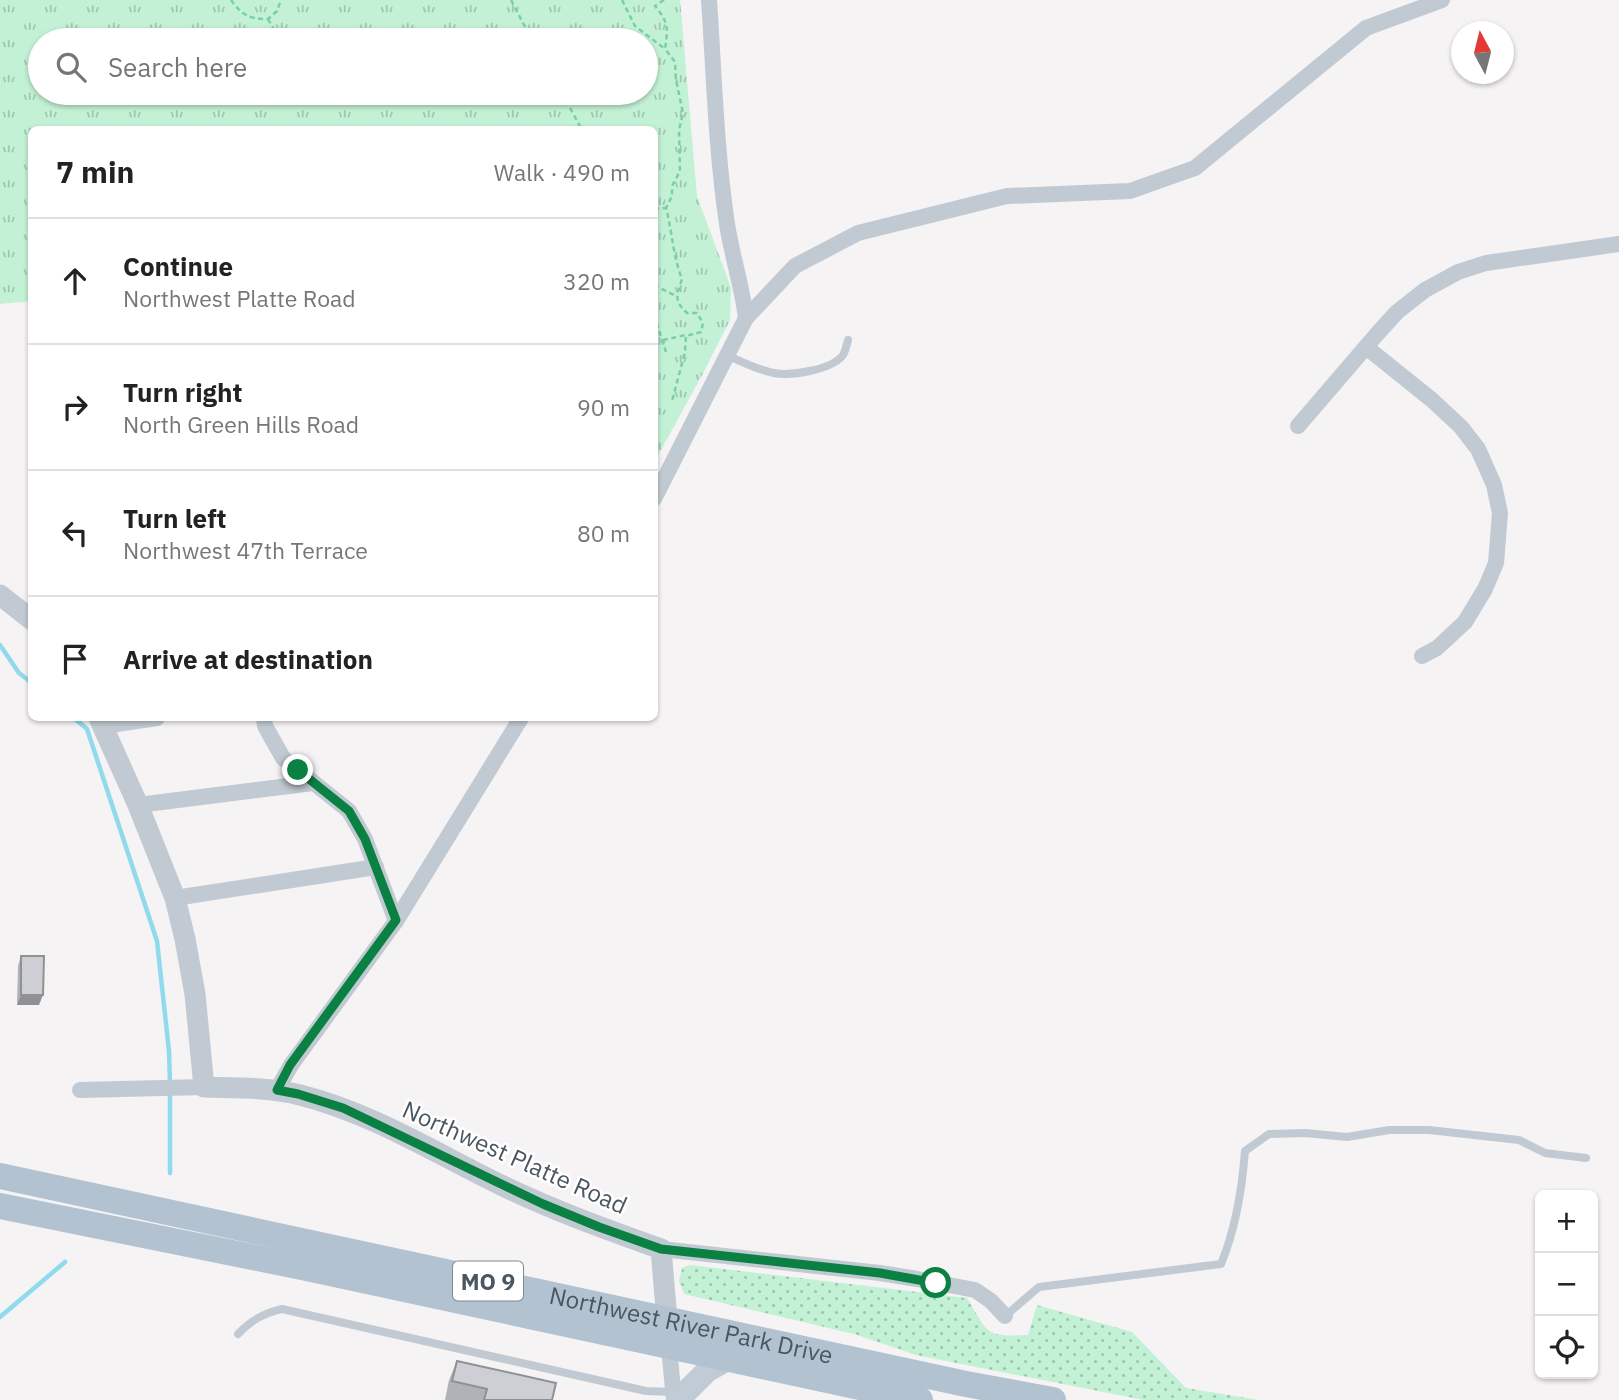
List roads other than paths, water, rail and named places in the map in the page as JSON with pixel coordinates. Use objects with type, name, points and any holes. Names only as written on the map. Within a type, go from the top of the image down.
[{"type":"main road","name":"Northwest River Park Drive","points":[[0,1177],[243,1242]]},
{"type":"main road","name":"Northwest River Park Drive","points":[[0,1206],[243,1242],[667,1319],[966,1384],[1053,1400]]},
{"type":"main road","name":"Northwest River Park Drive","points":[[306,1255],[669,1346],[920,1400]]},
{"type":"main road","points":[[676,1397],[682,1396],[707,1371],[728,1359]]},
{"type":"street","points":[[709,0],[723,194],[746,318]]},
{"type":"street","points":[[658,491],[746,318],[795,266],[858,233],[1007,196],[1130,191],[1195,168],[1366,29],[1443,0]]},
{"type":"street","points":[[1298,425],[1397,312],[1424,290],[1458,272],[1486,263],[1619,244]]},
{"type":"street","points":[[1366,347],[1461,427],[1478,449],[1494,485],[1500,513],[1496,563],[1485,589],[1465,622],[1437,648],[1422,656]]},
{"type":"street","points":[[0,595],[28,617]]},
{"type":"street","points":[[264,721],[283,758],[349,811],[365,839],[396,920]]},
{"type":"street","points":[[277,1090],[290,1065],[396,920],[520,721]]},
{"type":"street","points":[[80,1090],[197,1087],[195,994],[175,898],[101,722]]},
{"type":"street","points":[[138,805],[313,783]]},
{"type":"street","points":[[175,898],[376,867]]},
{"type":"street","name":"Northwest Platte Road","points":[[197,1087],[277,1090],[343,1108],[543,1204],[661,1249],[880,1273],[975,1290],[991,1301],[1005,1316]]},
{"type":"street","points":[[661,1249],[676,1397]]},
{"type":"lane","points":[[727,355],[775,373],[808,372],[840,358],[848,340]]},
{"type":"lane","points":[[1005,1316],[1039,1287],[1221,1264],[1230,1242],[1243,1184],[1245,1152],[1269,1134],[1305,1133],[1347,1137],[1389,1130],[1429,1130],[1519,1140],[1545,1153],[1587,1158]]},
{"type":"lane","points":[[238,1334],[249,1322],[282,1309],[676,1397]]},
{"type":"waterway","points":[[0,645],[19,673],[28,680]]},
{"type":"waterway","points":[[78,721],[87,729],[157,941],[170,1083]]},
{"type":"waterway","points":[[170,1092],[170,1173]]},
{"type":"waterway","points":[[0,1317],[65,1262]]}]
